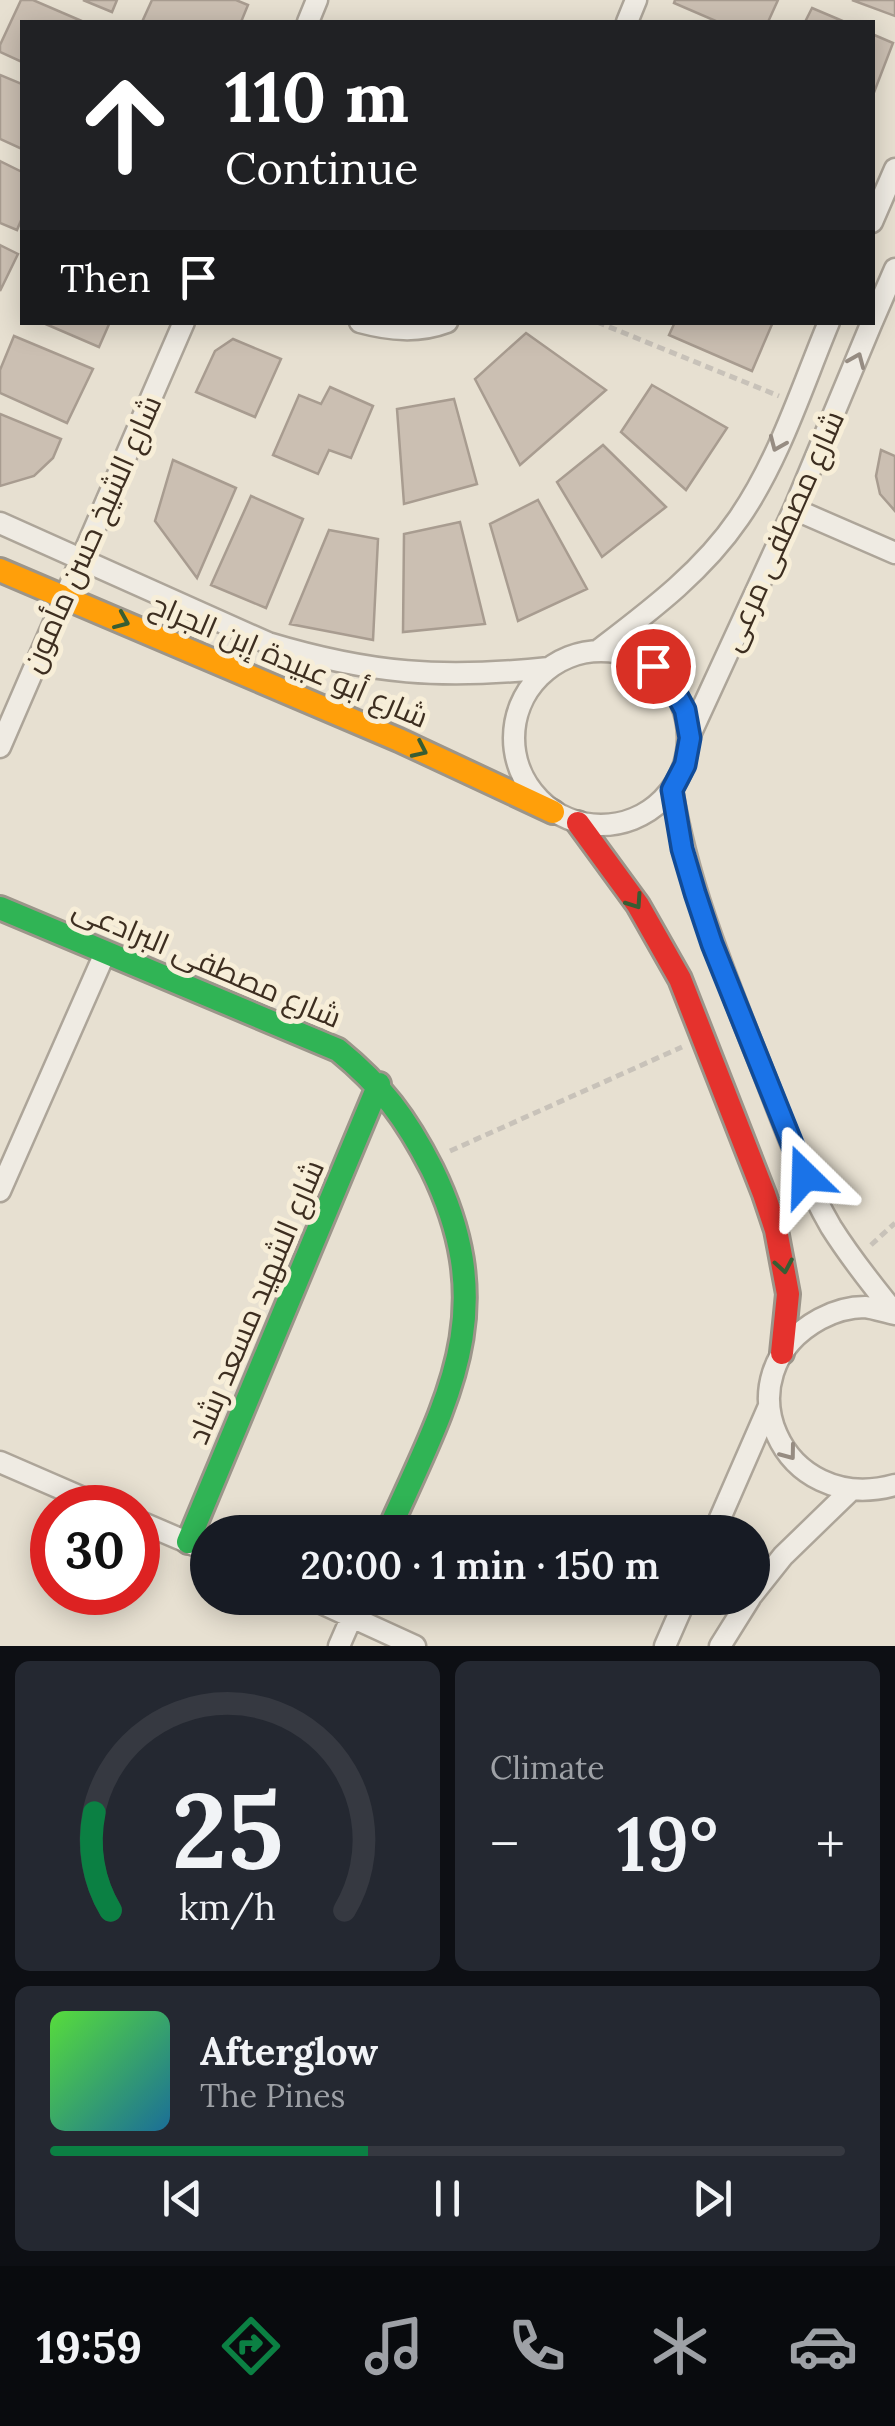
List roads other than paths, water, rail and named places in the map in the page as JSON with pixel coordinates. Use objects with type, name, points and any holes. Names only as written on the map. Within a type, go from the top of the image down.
[{"type":"street","points":[[875,215],[895,169]]},
{"type":"street","name":"شارع مصطفى مرعى","points":[[875,315],[895,268]]},
{"type":"street","name":"شارع الشيخ حسن مأمون","points":[[0,746],[183,325]]},
{"type":"street","points":[[372,325],[428,330],[440,325]]},
{"type":"street","name":"شارع مصطفى مرعى","points":[[600,650],[663,600],[716,548],[740,517],[763,478],[829,325]]},
{"type":"street","name":"شارع مصطفى مرعى","points":[[690,738],[794,510],[871,325]]},
{"type":"street","points":[[794,510],[895,554]]},
{"type":"street","name":"شارع أبو عبيدة إبن الجراح","points":[[0,524],[268,643],[312,656],[369,669],[428,674],[549,668]]},
{"type":"street","name":"شارع أبو عبيدة إبن الجراح","points":[[0,570],[382,733],[552,812]]},
{"type":"street","points":[[600,650],[628,654],[653,666],[672,686],[685,710],[690,738],[685,765],[672,790],[654,809],[630,821],[604,826],[578,823],[552,812],[532,792],[518,768],[514,740],[517,713],[529,688],[549,668],[573,654],[600,650]]},
{"type":"street","points":[[672,790],[682,849],[712,944],[805,1176],[830,1225],[895,1313]]},
{"type":"street","points":[[578,823],[660,941],[680,979],[776,1230],[788,1294],[782,1353],[770,1388],[777,1437],[794,1463],[820,1482],[850,1491],[874,1491],[895,1485]]},
{"type":"street","name":"شارع مصطفى البرادعى","points":[[0,908],[338,1050],[379,1084],[428,1161],[452,1213],[464,1258],[466,1307],[458,1356],[443,1404],[395,1515]]},
{"type":"street","points":[[0,1190],[105,953]]},
{"type":"street","name":"شارع الشهيد مسعد رشاد","points":[[211,1515],[379,1084]]},
{"type":"street","points":[[782,1353],[803,1328],[832,1312],[864,1307],[895,1313]]},
{"type":"street","points":[[722,1515],[770,1406]]},
{"type":"street","points":[[0,1462],[53,1485]]},
{"type":"street","points":[[770,1573],[850,1491]]},
{"type":"street","points":[[160,1531],[190,1544]]},
{"type":"street","points":[[338,1646],[352,1615]]},
{"type":"street","points":[[367,1615],[415,1646]]},
{"type":"street","points":[[665,1646],[679,1615]]},
{"type":"street","points":[[720,1646],[740,1615]]}]
